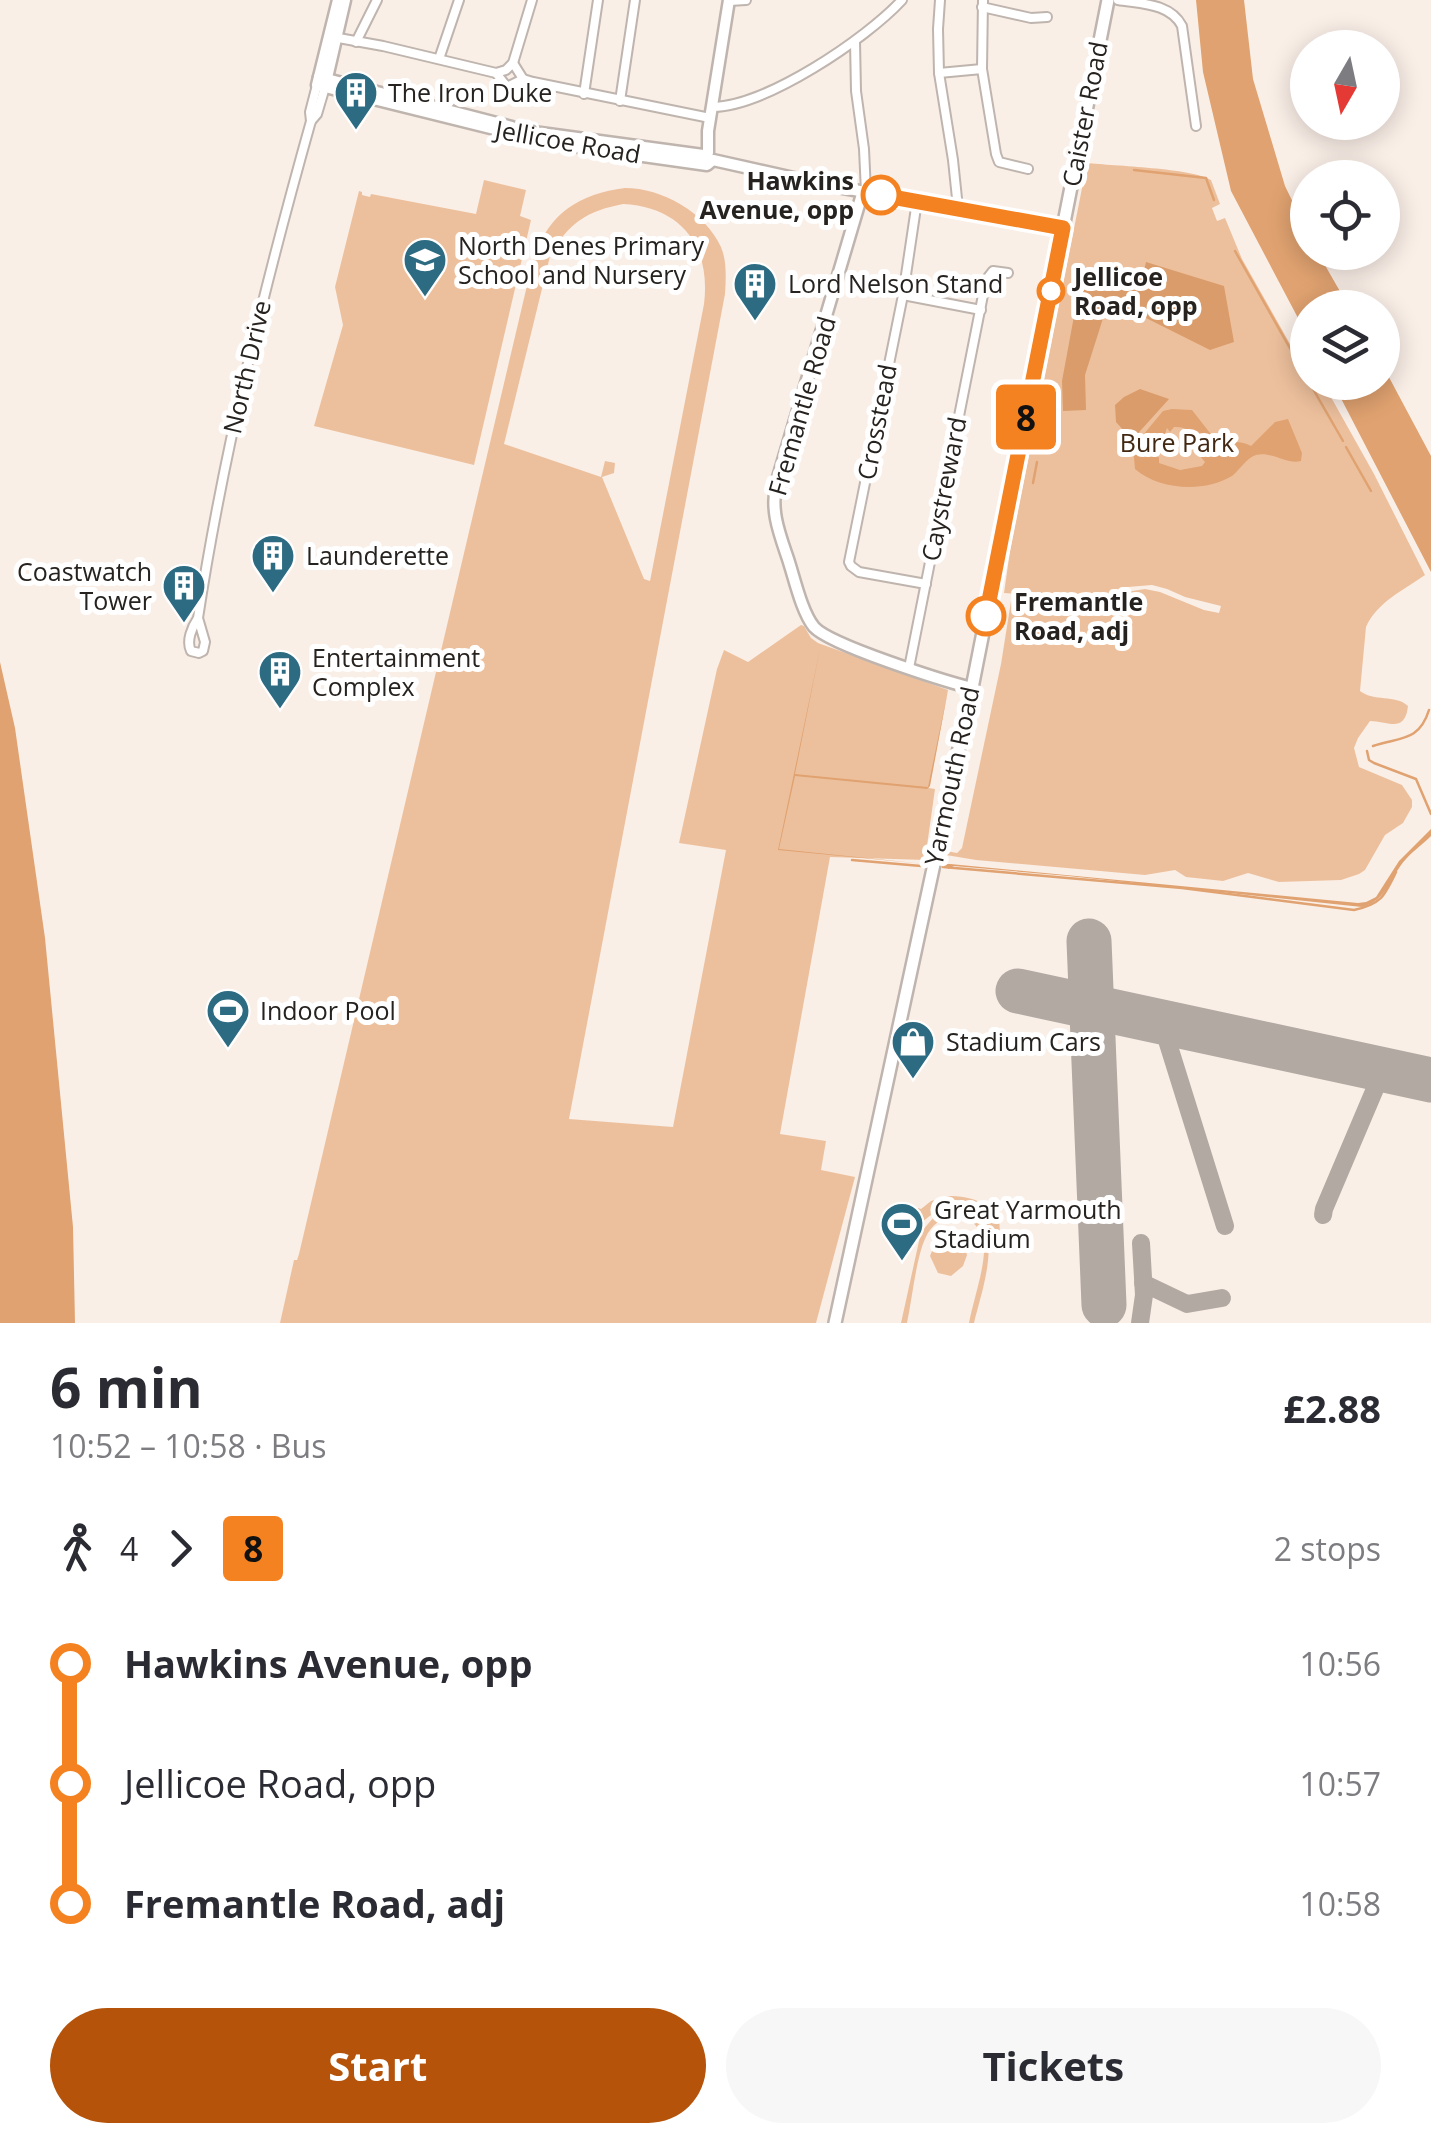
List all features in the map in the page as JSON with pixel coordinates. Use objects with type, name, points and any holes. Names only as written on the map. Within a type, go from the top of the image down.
[{"type":"main road","name":"Caister Road","points":[[1063,228],[1108,0]]},
{"type":"main road","name":"Yarmouth Road","points":[[835,1323],[972,688],[1063,228]]},
{"type":"street","name":"North Drive","points":[[198,618],[204,642],[199,653],[190,648],[192,628],[198,618],[226,462],[292,183],[342,0]]},
{"type":"street","points":[[356,42],[377,0]]},
{"type":"street","points":[[438,58],[459,0]]},
{"type":"street","points":[[496,74],[513,63],[532,0]]},
{"type":"street","points":[[584,94],[598,0]]},
{"type":"street","points":[[620,101],[635,0]]},
{"type":"street","points":[[707,158],[729,1],[746,0]]},
{"type":"street","points":[[332,37],[496,74],[507,88],[523,79],[620,101],[711,112],[788,82],[855,42],[891,4],[902,0]]},
{"type":"street","points":[[940,0],[939,73],[958,208]]},
{"type":"street","points":[[1118,0],[1155,3],[1171,12],[1182,26],[1191,121]]},
{"type":"street","points":[[1028,168],[999,162],[982,70],[982,4],[1031,18],[1047,18]]},
{"type":"street","points":[[855,42],[856,91],[868,185],[864,192]]},
{"type":"street","points":[[513,63],[523,79]]},
{"type":"street","points":[[939,73],[982,70]]},
{"type":"street","name":"Jellicoe Road","points":[[322,82],[552,140],[707,158],[864,192],[1063,228]]},
{"type":"street","name":"Fremantle Road","points":[[864,192],[775,490],[774,509],[812,624],[829,638],[972,688]]},
{"type":"street","name":"Crosstead","points":[[917,201],[903,296],[849,562],[860,572],[926,584]]},
{"type":"street","name":"Caystreward","points":[[909,668],[988,275],[1008,273]]},
{"type":"street","points":[[903,296],[980,310]]},
{"type":"green space","name":"Bure Park","points":[[1087,163],[1171,170],[1211,180],[1220,204],[1212,208],[1217,221],[1225,218],[1242,259],[1290,344],[1290,400],[1333,400],[1425,575],[1384,604],[1366,627],[1360,691],[1403,702],[1408,706],[1406,715],[1399,723],[1370,721],[1354,748],[1359,767],[1402,785],[1412,800],[1403,823],[1385,835],[1365,870],[1341,880],[1279,882],[1248,873],[1223,881],[1186,877],[1175,870],[1145,875],[946,855],[946,851],[957,853],[962,848],[1011,601],[1098,603],[1145,589],[1204,610],[1219,613],[1221,606],[1152,585],[1128,587],[1094,599],[1004,593]]},
{"type":"green space","name":"North Denes Primary School and Nursery","points":[[484,180],[526,190],[520,216],[531,220],[474,465],[314,426],[343,325],[335,287],[359,191],[370,197],[371,194],[476,214]]},
{"type":"green space","points":[[625,188],[653,192],[693,213],[721,247],[726,282],[569,1119],[673,1127],[726,850],[679,843],[724,650],[748,662],[801,625],[818,643],[948,690],[929,788],[935,789],[925,860],[830,857],[780,1134],[826,1141],[821,1170],[855,1177],[816,1323],[280,1323],[533,260],[556,219],[579,201]],"holes":[[[623,204],[662,213],[688,234],[703,265],[705,283],[650,581],[644,579],[602,477],[614,473],[615,463],[605,461],[601,477],[504,444],[550,256],[564,235],[589,215]]]},
{"type":"green space","points":[[947,1196],[985,1202],[999,1215],[1000,1235],[993,1236],[976,1211],[956,1204],[934,1213],[912,1232],[900,1226],[918,1208]]},
{"type":"green space","points":[[952,1210],[970,1214],[982,1224],[987,1237],[989,1254],[974,1323],[969,1323],[984,1246],[975,1225],[958,1217],[939,1222],[925,1239],[907,1323],[901,1323],[921,1232],[934,1217]]},
{"type":"green space","points":[[945,1236],[960,1241],[967,1255],[963,1266],[951,1276],[938,1273],[930,1256]]},
{"type":"shaded area","points":[[1196,0],[1244,0],[1253,79],[1290,196],[1290,270],[1328,270],[1339,290],[1290,290],[1290,303],[1231,191],[1203,72]]},
{"type":"shaded area","points":[[1146,262],[1224,286],[1234,342],[1210,350],[1120,305],[1106,309],[1085,375],[1086,410],[1063,411],[1062,381],[1074,316],[1085,283],[1099,275],[1141,283]]},
{"type":"shaded area","points":[[1140,389],[1169,399],[1132,440],[1116,422],[1115,405]]},
{"type":"shaded area","points":[[1400,398],[1431,456],[1431,572],[1342,400]]},
{"type":"shaded area","points":[[1192,410],[1210,433],[1251,446],[1275,422],[1288,419],[1302,453],[1301,461],[1256,455],[1232,476],[1208,485],[1182,487],[1156,481],[1135,469],[1133,447],[1163,411]],"holes":[[[1174,427],[1192,434],[1205,462],[1202,466],[1180,470],[1159,463],[1154,452],[1158,439],[1164,437],[1167,428],[1170,432]]]},
{"type":"shaded area","points":[[821,644],[795,774],[928,787],[948,690],[930,786],[927,789],[795,776],[779,849],[925,864],[778,850]]},
{"type":"shaded area","points":[[0,662],[15,728],[45,938],[73,1227],[75,1323],[0,1323]]},
{"type":"shaded area","points":[[1431,829],[1431,836],[1406,859],[1378,899],[1362,907],[943,866],[950,864],[1358,903],[1376,897],[1399,861]]},
{"type":"waterway","points":[[1134,170],[1206,178],[1214,200]]},
{"type":"waterway","points":[[1235,251],[1290,348]]},
{"type":"waterway","points":[[1319,400],[1343,441]]},
{"type":"waterway","points":[[1346,447],[1371,491]]},
{"type":"waterway","points":[[1033,483],[1037,462]]},
{"type":"waterway","points":[[1373,746],[1414,733],[1429,710]]},
{"type":"waterway","points":[[1367,751],[1374,763],[1416,779],[1431,814]]},
{"type":"waterway","points":[[852,860],[921,866]]},
{"type":"waterway","points":[[943,867],[1182,888],[1354,910],[1381,898],[1396,872]]},
{"type":"taxiway","points":[[1161,1021],[1225,1226]]},
{"type":"taxiway","points":[[1323,1215],[1383,1070]]},
{"type":"taxiway","points":[[1140,1323],[1144,1295],[1141,1243]]},
{"type":"taxiway","points":[[1143,1283],[1187,1304],[1222,1298]]},
{"type":"runway","points":[[1089,941],[1104,1305]]},
{"type":"runway","points":[[1018,991],[1431,1080]]},
{"type":"bus line","name":"8","points":[[881,195],[1063,228],[986,616]]},
{"type":"place","name":"The Iron Duke","points":[[356,131]]},
{"type":"place","name":"Hawkins Avenue, opp","points":[[881,195]]},
{"type":"place","name":"Jellicoe Road, opp","points":[[1051,291]]},
{"type":"place","name":"North Denes Primary School and Nursery","points":[[425,298]]},
{"type":"place","name":"Lord Nelson Stand","points":[[755,322]]},
{"type":"place","name":"Launderette","points":[[273,594]]},
{"type":"place","name":"Fremantle Road, adj","points":[[986,616]]},
{"type":"place","name":"Coastwatch Tower","points":[[184,624]]},
{"type":"place","name":"Entertainment Complex","points":[[280,710]]},
{"type":"place","name":"Indoor Pool","points":[[228,1049]]},
{"type":"place","name":"Stadium Cars","points":[[913,1080]]},
{"type":"place","name":"Great Yarmouth Stadium","points":[[902,1262]]}]
